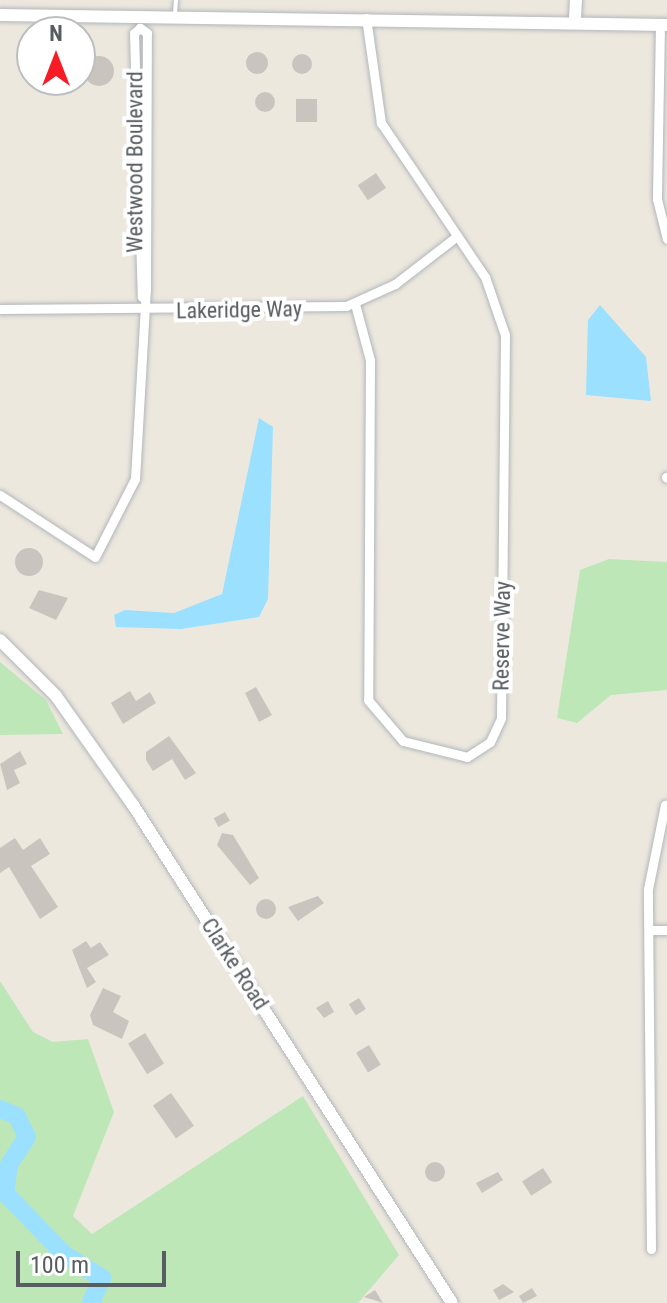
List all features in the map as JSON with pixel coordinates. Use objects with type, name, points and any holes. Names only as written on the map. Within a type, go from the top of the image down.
[{"type":"street","points":[[575,18],[576,0]]},
{"type":"street","points":[[0,15],[140,22],[175,16],[575,18],[663,24],[657,199],[667,239]]},
{"type":"street","name":"Reserve Way","points":[[355,304],[370,360],[368,700],[403,741],[467,757],[490,742],[501,718],[506,350],[497,301],[381,123],[366,17]]},
{"type":"street","name":"Westwood Boulevard","points":[[0,495],[95,557],[138,467],[147,33],[140,22]]},
{"type":"street","name":"Lakeridge Way","points":[[0,309],[141,311],[355,304],[395,284],[457,236]]},
{"type":"street","name":"Clarke Road","points":[[0,640],[56,696],[133,805],[452,1303]]},
{"type":"street","points":[[651,1249],[651,848],[665,805]]},
{"type":"street","points":[[649,930],[667,930]]},
{"type":"lane","points":[[175,16],[176,0]]},
{"type":"green space","points":[[609,559],[667,562],[667,690],[611,695],[577,723],[557,718],[580,570]]},
{"type":"green space","points":[[0,662],[46,700],[63,734],[0,735]]},
{"type":"green space","points":[[0,981],[33,1032],[53,1042],[88,1039],[114,1112],[73,1216],[92,1234],[303,1096],[399,1255],[358,1303],[0,1303]]},
{"type":"water","points":[[600,305],[646,357],[651,401],[586,395],[588,320]]},
{"type":"water","points":[[259,418],[273,427],[268,599],[259,617],[181,629],[116,627],[114,615],[125,610],[174,613],[222,594]]},
{"type":"building","points":[[257,52],[268,63],[257,74],[246,63]]},
{"type":"building","points":[[298,54],[306,54],[312,64],[306,74],[298,74],[292,68],[292,60]]},
{"type":"building","points":[[96,56],[105,57],[113,65],[110,82],[96,86]]},
{"type":"building","points":[[265,92],[272,95],[275,102],[272,109],[265,112],[258,109],[255,102],[258,95]]},
{"type":"building","points":[[296,99],[317,99],[317,122],[296,122]]},
{"type":"building","points":[[376,173],[386,188],[368,200],[358,185]]},
{"type":"building","points":[[29,548],[39,552],[43,562],[39,572],[29,576],[19,572],[15,562],[19,552]]},
{"type":"building","points":[[39,590],[68,598],[56,620],[29,608]]},
{"type":"building","points":[[256,687],[272,715],[259,722],[245,693]]},
{"type":"building","points":[[130,691],[136,701],[150,692],[156,703],[123,724],[111,703]]},
{"type":"building","points":[[169,736],[196,773],[185,780],[172,759],[153,771],[146,760],[146,752]]},
{"type":"building","points":[[20,751],[27,764],[14,770],[20,783],[7,790],[0,764]]},
{"type":"building","points":[[225,812],[230,821],[218,827],[214,818]]},
{"type":"building","points":[[222,833],[233,835],[259,878],[250,885],[217,845]]},
{"type":"building","points":[[15,838],[23,850],[40,838],[50,854],[31,866],[58,907],[40,919],[9,867],[0,873],[0,848]]},
{"type":"building","points":[[318,896],[324,903],[298,921],[288,907]]},
{"type":"building","points":[[266,899],[273,902],[276,909],[273,916],[266,919],[259,916],[256,909],[259,902]]},
{"type":"building","points":[[86,941],[91,948],[100,942],[109,955],[87,968],[96,982],[87,988],[72,950]]},
{"type":"building","points":[[103,988],[121,996],[113,1012],[129,1021],[122,1039],[93,1025],[90,1015]]},
{"type":"building","points":[[359,998],[366,1009],[356,1015],[349,1004]]},
{"type":"building","points":[[328,1001],[334,1012],[324,1018],[316,1008]]},
{"type":"building","points":[[145,1033],[164,1064],[147,1074],[128,1044]]},
{"type":"building","points":[[369,1045],[381,1065],[368,1072],[356,1053]]},
{"type":"building","points":[[171,1093],[194,1126],[176,1138],[153,1106]]},
{"type":"building","points":[[431,1162],[439,1162],[445,1172],[439,1182],[431,1182],[425,1176],[425,1168]]},
{"type":"building","points":[[543,1168],[552,1182],[531,1196],[522,1182]]},
{"type":"building","points":[[498,1172],[503,1180],[482,1193],[476,1183]]},
{"type":"building","points":[[503,1284],[514,1292],[499,1300],[493,1290]]},
{"type":"building","points":[[532,1288],[537,1296],[523,1303],[519,1296]]},
{"type":"building","points":[[375,1290],[383,1303],[364,1297]]},
{"type":"waterway","points":[[0,1109],[17,1116],[27,1137],[9,1165],[5,1193],[65,1255],[102,1278],[91,1303]]}]
